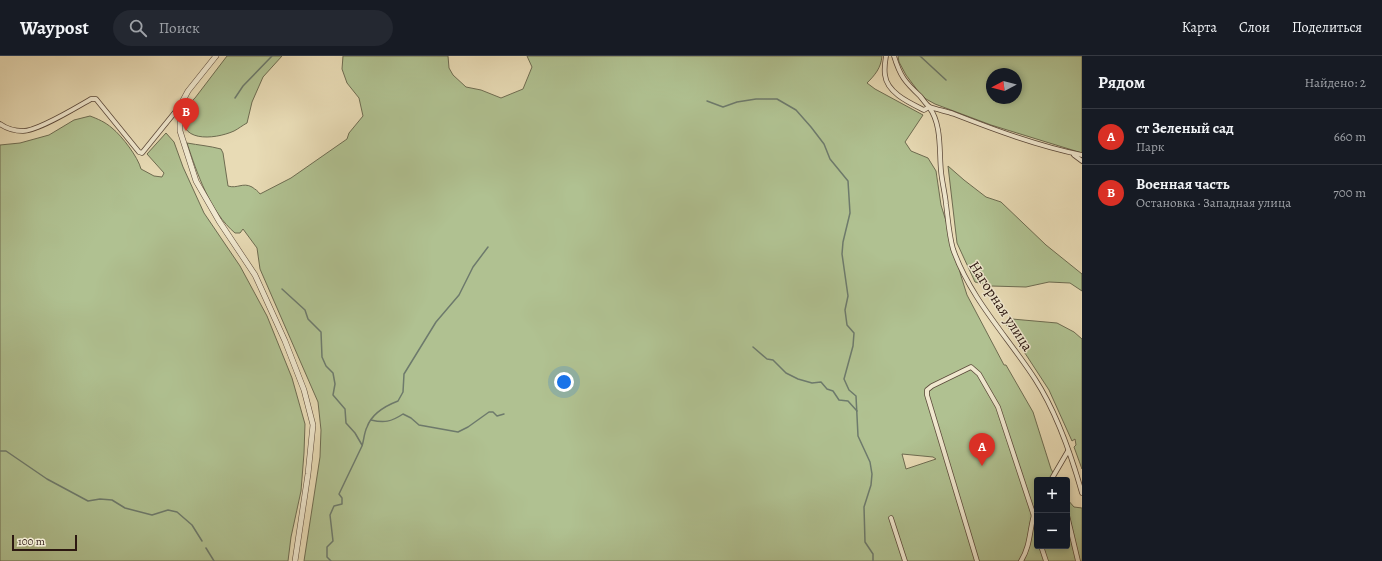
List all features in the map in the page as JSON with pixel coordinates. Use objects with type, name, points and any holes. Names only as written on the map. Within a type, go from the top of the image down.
[{"type":"street","points":[[0,124],[7,129],[25,131],[48,123],[92,99],[96,99],[139,152],[142,153],[180,106],[188,91],[216,56]]},
{"type":"street","points":[[886,56],[885,76],[889,87],[908,102],[924,110],[929,107]]},
{"type":"street","points":[[894,56],[898,70],[903,79],[929,107],[953,114],[986,127],[1082,155]]},
{"type":"street","points":[[180,106],[180,131],[196,181],[219,220],[255,275],[285,341],[304,390],[313,425],[308,474],[295,561]]},
{"type":"street","name":"Нагорная улица","points":[[929,107],[933,113],[938,133],[941,173],[953,247],[962,271],[977,296],[1035,379],[1054,413],[1077,475],[1082,493]]},
{"type":"street","points":[[1072,153],[1082,162]]},
{"type":"street","points":[[977,561],[927,395],[928,390],[932,386],[971,367],[979,374],[998,407],[1034,513],[1028,548],[1021,561]]},
{"type":"street","points":[[1052,477],[1068,451]]},
{"type":"street","points":[[1077,475],[1082,485]]},
{"type":"street","points":[[891,518],[905,561]]},
{"type":"street","points":[[1070,528],[1078,561]]},
{"type":"street","points":[[1042,549],[1046,561]]},
{"type":"green space","points":[[227,56],[282,56],[263,77],[252,102],[247,123],[234,131],[216,136],[207,137],[191,134],[183,121],[185,110]]},
{"type":"green space","points":[[343,56],[448,56],[449,68],[453,75],[466,87],[481,90],[501,98],[523,89],[532,67],[527,56],[882,56],[877,71],[867,83],[875,89],[923,115],[905,142],[911,151],[928,158],[936,171],[941,205],[967,295],[1004,365],[1006,365],[1033,412],[1051,469],[1055,477],[1034,477],[1034,549],[1070,549],[1070,502],[1074,507],[1082,508],[1082,561],[304,561],[320,457],[321,430],[318,402],[260,269],[257,248],[243,229],[240,233],[235,233],[218,214],[205,191],[187,143],[221,149],[223,153],[228,186],[249,186],[260,194],[291,178],[347,139],[349,133],[363,116],[359,98],[347,83],[342,69]],"holes":[[[902,454],[933,457],[936,459],[906,469]]]},
{"type":"green space","points":[[898,56],[1082,56],[1082,153],[991,125],[935,104],[926,99],[918,91],[906,75],[899,62]]},
{"type":"green space","points":[[90,116],[104,122],[116,132],[125,141],[141,169],[154,176],[162,177],[164,173],[147,154],[166,133],[174,142],[183,167],[204,213],[240,266],[267,316],[292,378],[305,424],[301,491],[291,537],[288,561],[0,561],[0,145],[20,143],[49,135],[74,120]]},
{"type":"green space","points":[[948,166],[986,197],[1001,202],[1046,245],[1082,274],[1082,291],[1070,283],[1049,282],[1026,287],[991,286],[975,282],[957,243]]},
{"type":"green space","points":[[1012,319],[1057,323],[1074,332],[1082,339],[1082,469],[1074,447],[1076,445],[1075,439],[1072,441],[1049,390],[1006,324]]},
{"type":"waterway","points":[[235,98],[243,86],[272,56]]},
{"type":"waterway","points":[[920,56],[946,80]]},
{"type":"waterway","points":[[707,101],[723,107],[737,102],[756,99],[777,99],[796,110],[811,127],[824,144],[830,159],[848,181],[850,213],[843,242],[842,254],[848,296],[845,310],[847,325],[854,333],[853,346],[844,379],[849,390],[856,396],[858,436],[870,462],[872,474],[871,485],[864,507],[865,542],[873,554],[873,561]]},
{"type":"waterway","points":[[331,561],[327,557],[327,547],[333,541],[330,515],[334,506],[342,504],[342,498],[339,494],[362,446],[369,422],[376,414],[388,405],[398,401],[403,392],[404,374],[436,322],[459,295],[473,267],[488,247]]},
{"type":"waterway","points":[[282,289],[305,310],[308,319],[321,332],[322,357],[326,366],[333,373],[335,384],[333,395],[345,409],[346,423],[355,433],[362,445]]},
{"type":"waterway","points":[[753,347],[767,359],[773,360],[786,373],[798,379],[812,383],[821,382],[827,389],[833,391],[839,400],[848,401],[857,411]]},
{"type":"waterway","points":[[371,420],[387,421],[395,419],[403,414],[411,418],[419,425],[458,432],[468,427],[489,412],[493,412],[497,416],[504,414]]},
{"type":"waterway","points":[[0,451],[6,451],[47,479],[88,501],[100,499],[112,500],[125,508],[152,515],[168,510],[177,512],[192,525],[202,541]]},
{"type":"waterway","points":[[206,548],[214,561]]},
{"type":"place","name":"Военная часть","points":[[186,131]]},
{"type":"place","name":"ст Зеленый сад","points":[[982,466]]}]
